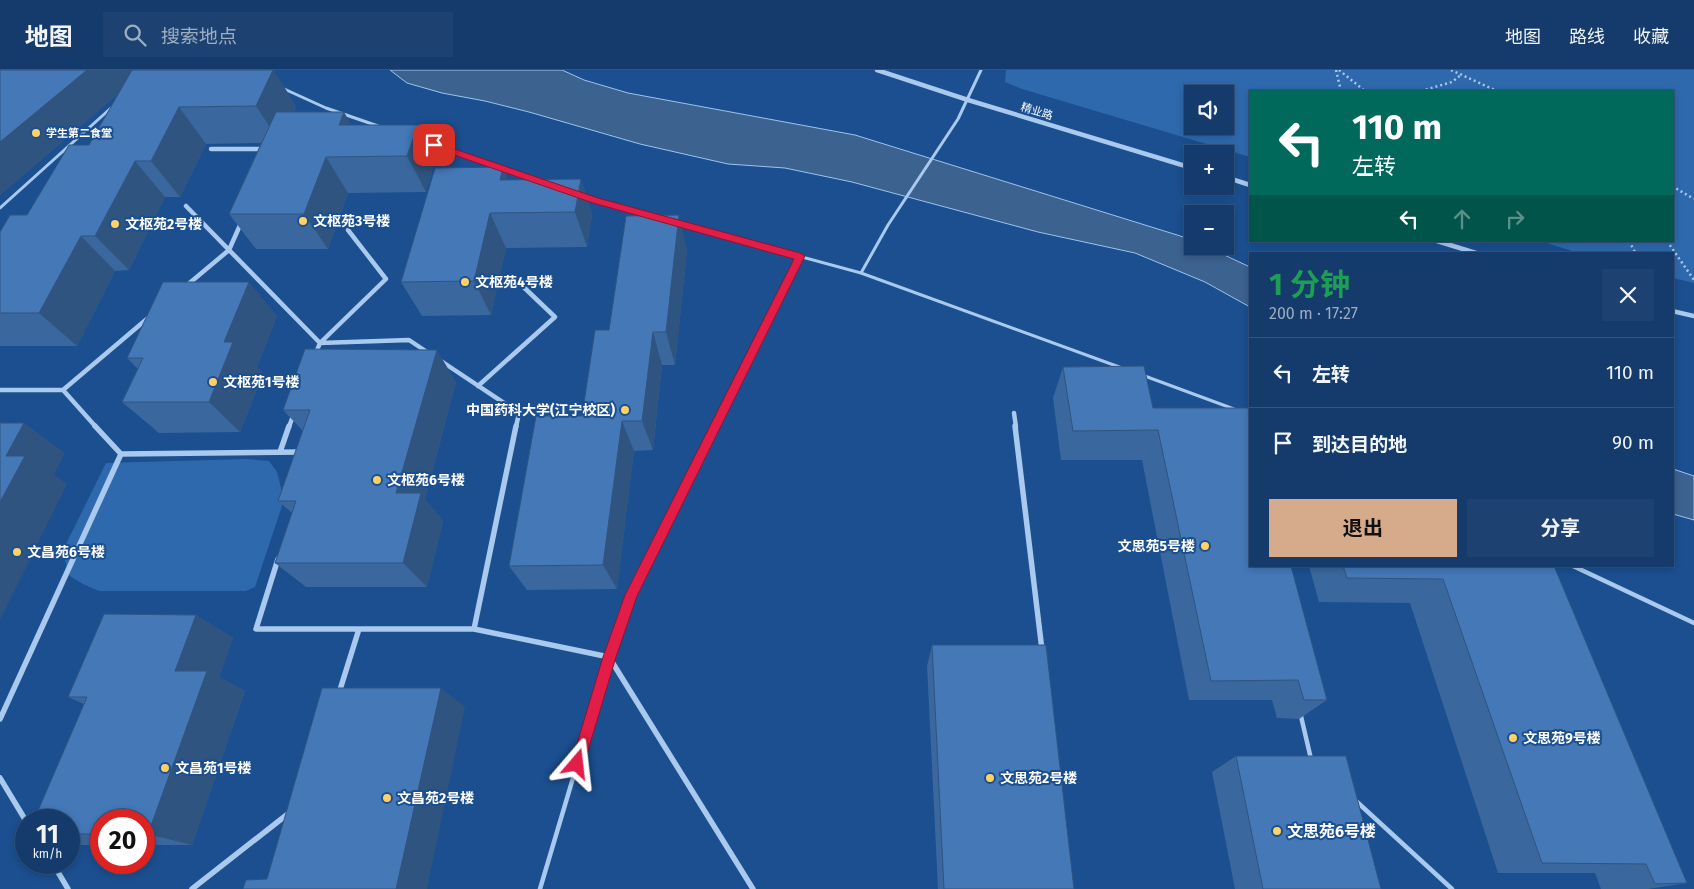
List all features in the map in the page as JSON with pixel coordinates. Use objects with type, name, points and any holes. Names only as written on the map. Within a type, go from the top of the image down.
[{"type":"street","name":"精业路","points":[[877,70],[968,100],[1184,166]]},
{"type":"street","points":[[211,149],[274,150]]},
{"type":"street","points":[[1234,180],[1249,185]]},
{"type":"street","points":[[186,206],[320,343],[409,340],[518,412],[474,629]]},
{"type":"street","points":[[184,288],[229,250],[244,217]]},
{"type":"street","points":[[313,361],[320,343],[386,279],[348,230]]},
{"type":"street","points":[[1440,242],[1472,252]]},
{"type":"street","points":[[478,386],[555,317],[512,276]]},
{"type":"street","points":[[1674,311],[1694,316]]},
{"type":"street","points":[[0,390],[62,390],[153,314]]},
{"type":"street","points":[[62,390],[121,454],[304,452]]},
{"type":"street","points":[[280,452],[296,406]]},
{"type":"street","points":[[1014,414],[1043,661]]},
{"type":"street","points":[[0,719],[121,454]]},
{"type":"street","points":[[280,554],[256,629],[474,629],[609,657],[753,889]]},
{"type":"street","points":[[336,704],[359,629]]},
{"type":"street","points":[[0,778],[19,809]]},
{"type":"street","points":[[192,889],[291,810]]},
{"type":"street","points":[[59,874],[68,889]]},
{"type":"lane","points":[[861,273],[888,226],[958,119],[981,70]]},
{"type":"lane","points":[[275,85],[326,108],[382,127]]},
{"type":"lane","points":[[0,208],[117,103]]},
{"type":"lane","points":[[419,140],[540,181]]},
{"type":"lane","points":[[578,194],[661,218]]},
{"type":"lane","points":[[670,221],[861,273],[1124,368]]},
{"type":"lane","points":[[540,889],[609,657],[631,595],[800,256]]},
{"type":"lane","points":[[1134,372],[1242,413]]},
{"type":"lane","points":[[1227,406],[1230,415]]},
{"type":"lane","points":[[1575,567],[1694,623]]},
{"type":"lane","points":[[1298,702],[1312,760]]},
{"type":"lane","points":[[1354,799],[1452,889]]},
{"type":"path","points":[[1338,70],[1340,90]]},
{"type":"path","points":[[1338,70],[1364,90]]},
{"type":"path","points":[[1451,70],[1495,90]]},
{"type":"path","points":[[1424,90],[1452,82],[1461,75]]},
{"type":"path","points":[[1674,187],[1694,199]]},
{"type":"path","points":[[1668,242],[1694,280]]},
{"type":"shaded area","points":[[390,70],[562,70],[584,80],[628,93],[855,135],[1184,237],[1184,255],[1224,255],[1249,267],[1249,306],[1205,282],[1135,253],[1038,232],[852,182],[785,168],[728,164],[640,144],[485,101],[442,93],[407,83]]},
{"type":"shaded area","points":[[1006,70],[1694,70],[1694,283],[1674,278],[1674,252],[1576,252],[1543,242],[1674,242],[1674,90],[1249,90],[1249,157],[1234,152],[1234,145],[1210,145],[1022,89],[1005,82]]},
{"type":"shaded area","points":[[247,459],[269,461],[277,472],[281,488],[282,506],[255,587],[246,591],[99,591],[70,576],[65,561],[66,544],[106,463]]},
{"type":"shaded area","points":[[1674,469],[1694,476],[1694,520],[1674,514]]},
{"type":"building","points":[[0,70],[87,70],[0,142]]},
{"type":"building","points":[[132,70],[273,70],[256,106],[179,107],[151,161],[135,161],[95,236],[81,236],[39,313],[0,313],[0,232],[10,215],[27,215],[69,145],[89,145]]},
{"type":"building","points":[[276,112],[344,112],[339,125],[418,125],[407,156],[326,157],[304,214],[229,214]]},
{"type":"building","points":[[503,167],[500,180],[581,179],[575,212],[490,213],[474,281],[401,282],[435,168]]},
{"type":"building","points":[[679,215],[666,332],[653,332],[642,421],[622,421],[603,565],[509,566],[536,416],[582,416],[595,330],[609,330],[626,216]]},
{"type":"building","points":[[163,282],[249,282],[224,342],[233,342],[209,402],[122,402],[143,358],[127,358]]},
{"type":"building","name":"文枢苑6号楼","points":[[305,349],[437,350],[396,493],[421,493],[403,563],[275,563],[296,501],[278,501],[310,410],[283,410]]},
{"type":"building","name":"文思苑5号楼","points":[[1144,366],[1153,408],[1248,408],[1249,567],[1291,567],[1327,700],[1304,700],[1298,680],[1211,681],[1158,430],[1073,431],[1063,367]]},
{"type":"building","points":[[0,423],[24,423],[6,456],[25,456],[0,502]]},
{"type":"building","points":[[1343,567],[1554,567],[1687,883],[1655,884],[1646,864],[1542,863],[1443,579],[1347,578]]},
{"type":"building","points":[[104,614],[196,615],[175,671],[207,671],[155,815],[155,809],[90,809],[90,834],[80,834],[80,809],[39,809],[87,697],[68,697]]},
{"type":"building","name":"文思苑2号楼","points":[[932,645],[1046,645],[1074,889],[944,889]]},
{"type":"building","name":"文昌苑2号楼","points":[[322,688],[441,688],[396,889],[243,889],[246,880],[267,879]]},
{"type":"building","name":"文思苑6号楼","points":[[1236,756],[1346,756],[1381,889],[1263,889]]},
{"type":"place","name":"学生第二食堂","points":[[36,133]]},
{"type":"place","name":"文枢苑3号楼","points":[[303,221]]},
{"type":"place","name":"文枢苑2号楼","points":[[115,224]]},
{"type":"place","name":"文枢苑4号楼","points":[[465,282]]},
{"type":"place","name":"文枢苑1号楼","points":[[213,382]]},
{"type":"place","name":"中国药科大学(江宁校区)","points":[[625,410]]},
{"type":"place","name":"文枢苑6号楼","points":[[377,480]]},
{"type":"place","name":"文思苑5号楼","points":[[1205,546]]},
{"type":"place","name":"文昌苑6号楼","points":[[17,552]]},
{"type":"place","name":"文思苑9号楼","points":[[1513,738]]},
{"type":"place","name":"文昌苑1号楼","points":[[165,768]]},
{"type":"place","name":"文思苑2号楼","points":[[990,778]]},
{"type":"place","name":"文昌苑2号楼","points":[[387,798]]},
{"type":"place","name":"文思苑6号楼","points":[[1277,831]]},
{"type":"route","points":[[434,145],[596,200],[800,256],[631,595],[609,657],[577,764]]}]
